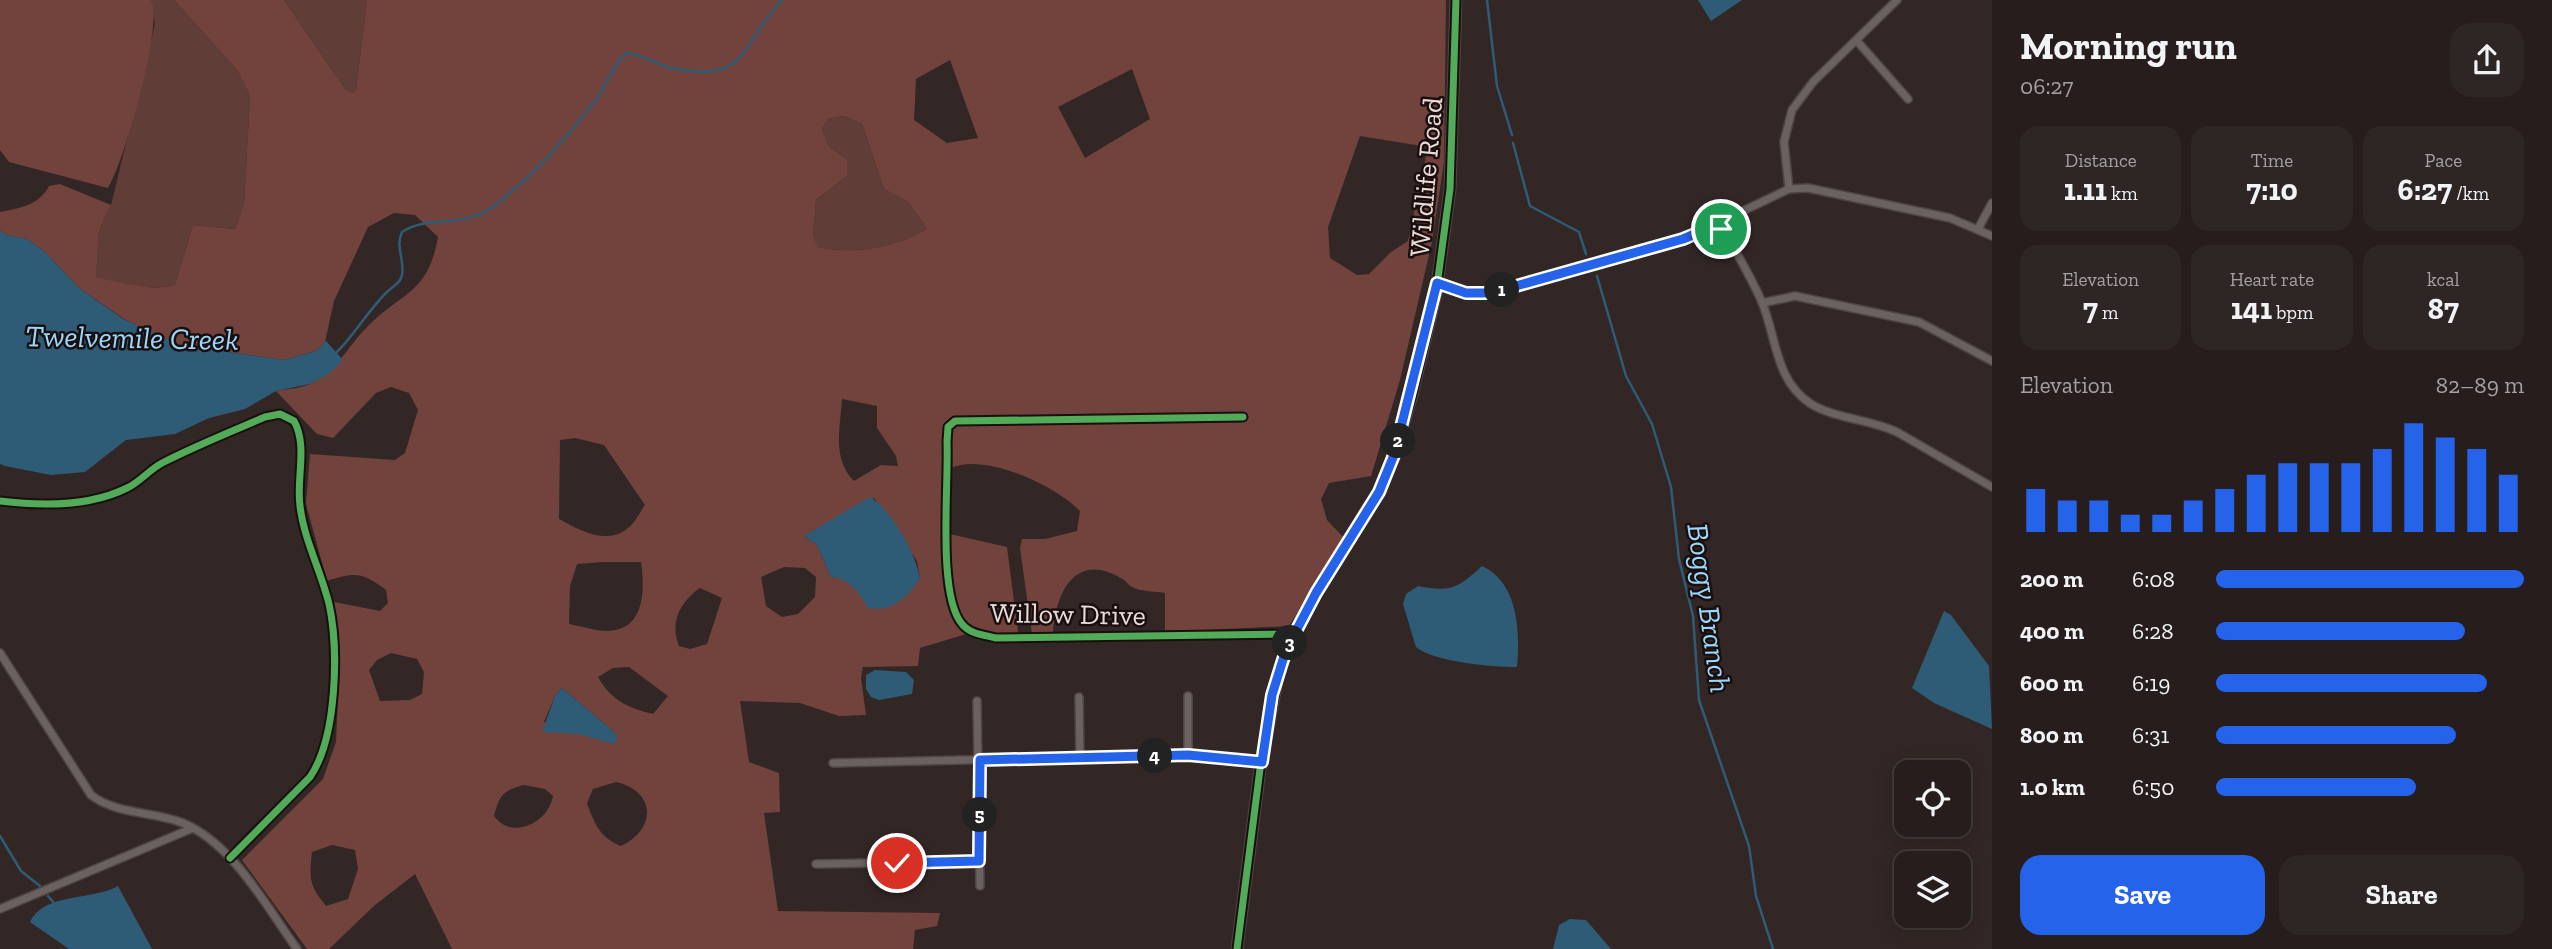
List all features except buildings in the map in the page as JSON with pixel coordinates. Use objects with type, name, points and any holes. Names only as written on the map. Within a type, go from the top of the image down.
[{"type":"street","name":"Wildlife Road","points":[[1237,949],[1272,695],[1294,634],[1383,483],[1412,395],[1437,283],[1453,154],[1457,0]]},
{"type":"street","points":[[1789,189],[1784,142],[1792,110],[1813,82],[1897,0]]},
{"type":"street","points":[[1857,41],[1908,99]]},
{"type":"street","points":[[1723,229],[1727,219],[1789,189],[1825,190],[1950,218],[1992,236]]},
{"type":"street","points":[[1978,229],[1992,203]]},
{"type":"street","points":[[1714,226],[1716,216],[1722,215],[1727,219]]},
{"type":"street","points":[[1437,283],[1466,293],[1491,293],[1683,239],[1714,226],[1723,229],[1762,303],[1790,385],[1810,403],[1823,410],[1882,425],[1992,487]]},
{"type":"street","points":[[1762,303],[1795,296],[1919,322],[1992,361]]},
{"type":"street","points":[[0,501],[40,506],[105,495],[128,488],[155,467],[176,456],[265,417],[280,414],[294,421],[300,439],[301,514],[328,600],[333,631],[333,678],[327,733],[319,763],[310,777],[230,858]]},
{"type":"street","name":"Willow Drive","points":[[1243,417],[955,421],[948,427],[947,442],[947,560],[952,600],[956,615],[966,628],[996,638],[1294,634]]},
{"type":"street","points":[[0,653],[91,795],[111,807],[169,818],[213,839],[297,949]]},
{"type":"street","points":[[1079,696],[1080,758]]},
{"type":"street","points":[[1188,696],[1188,755]]},
{"type":"street","points":[[977,701],[980,886]]},
{"type":"street","points":[[833,763],[1188,755],[1262,762]]},
{"type":"street","points":[[0,909],[193,828]]},
{"type":"street","points":[[816,864],[979,861]]},
{"type":"shaded area","points":[[0,0],[151,0],[154,14],[147,63],[132,124],[108,188],[9,162],[0,150]]},
{"type":"shaded area","points":[[151,0],[174,0],[237,70],[250,96],[244,204],[235,229],[193,225],[175,285],[156,288],[126,285],[96,277],[99,231],[111,205],[155,24]]},
{"type":"shaded area","points":[[174,0],[284,0],[345,89],[352,93],[356,90],[367,0],[1446,0],[1444,162],[1432,242],[1400,380],[1371,476],[1329,483],[1321,499],[1327,520],[1344,538],[1289,626],[1165,632],[1165,593],[1135,589],[1124,580],[1093,569],[1081,572],[1064,590],[1058,603],[1053,634],[1032,634],[1020,548],[1022,539],[1045,539],[1077,531],[1080,511],[1055,491],[1019,474],[982,464],[965,464],[951,468],[941,532],[1007,547],[1018,633],[966,634],[920,648],[918,666],[863,667],[861,678],[866,715],[839,716],[800,703],[740,701],[749,762],[779,773],[780,812],[764,813],[778,911],[940,913],[937,926],[915,930],[913,949],[452,949],[415,874],[375,905],[329,949],[307,949],[242,860],[323,779],[336,742],[340,656],[334,602],[380,611],[388,603],[386,590],[364,577],[352,575],[327,581],[306,504],[310,454],[395,460],[405,453],[418,410],[409,393],[391,387],[376,393],[333,438],[317,434],[276,391],[308,385],[330,370],[368,326],[421,281],[434,256],[438,237],[415,215],[394,213],[368,227],[334,301],[325,342],[316,351],[284,360],[183,346],[157,336],[124,319],[79,288],[45,252],[27,239],[6,235],[0,230],[0,212],[29,205],[40,198],[49,186],[60,184],[111,205],[99,231],[96,277],[156,288],[175,285],[193,225],[235,229],[244,204],[250,96],[237,70]],"holes":[[[950,60],[978,138],[947,143],[914,120],[916,79]],[[1132,69],[1150,119],[1085,158],[1058,107]],[[844,116],[862,124],[884,189],[908,201],[927,229],[901,241],[874,248],[845,250],[817,247],[813,235],[816,200],[847,176],[847,159],[829,147],[822,129],[827,119]],[[1360,136],[1428,147],[1408,241],[1391,252],[1369,274],[1357,275],[1330,258],[1328,227]],[[842,399],[877,406],[877,428],[896,456],[898,466],[881,465],[854,481],[843,463],[839,432]],[[575,438],[604,445],[645,505],[631,526],[620,533],[602,536],[559,519],[560,440]],[[874,498],[917,561],[920,579],[856,589],[842,578],[831,577],[817,545],[804,536]],[[641,562],[643,585],[640,607],[629,624],[607,631],[569,624],[570,586],[577,564]],[[784,567],[805,568],[816,577],[815,597],[798,614],[782,617],[766,606],[761,577]],[[700,588],[722,598],[707,644],[690,649],[679,646],[675,629],[682,606]],[[391,653],[417,659],[424,672],[422,694],[410,700],[380,701],[369,670],[377,660]],[[629,667],[668,696],[653,714],[621,702],[598,677],[613,668]],[[562,688],[613,731],[614,744],[544,722],[555,696]],[[616,782],[639,793],[645,802],[646,821],[633,839],[621,846],[608,839],[595,823],[587,803],[593,789]],[[524,785],[545,789],[553,796],[550,806],[537,821],[519,828],[501,823],[494,816],[500,799],[507,792]],[[332,845],[355,850],[358,869],[348,899],[326,906],[313,887],[312,852]]]},
{"type":"shaded area","points":[[284,0],[367,0],[356,90],[352,93],[345,89]]},
{"type":"shaded area","points":[[844,116],[862,124],[884,189],[908,200],[927,229],[901,241],[873,248],[845,250],[816,247],[813,235],[816,200],[847,176],[847,159],[829,147],[822,129],[827,119]]},
{"type":"water","points":[[1698,0],[1742,0],[1711,21]]},
{"type":"water","points":[[0,230],[6,235],[27,239],[45,252],[79,288],[123,319],[183,346],[284,360],[316,351],[326,341],[343,360],[330,373],[310,384],[276,391],[245,409],[209,418],[175,434],[126,440],[85,472],[51,475],[5,466],[0,464]]},
{"type":"water","points":[[870,497],[886,512],[902,534],[914,558],[920,579],[898,602],[877,609],[868,608],[849,583],[831,577],[817,545],[804,536]]},
{"type":"water","points":[[1482,566],[1504,584],[1515,610],[1517,667],[1450,660],[1416,647],[1403,604],[1406,594],[1418,586],[1438,589],[1453,587]]},
{"type":"water","points":[[1944,611],[1951,615],[1989,666],[1992,729],[1934,703],[1912,688]]},
{"type":"water","points":[[875,670],[906,672],[914,680],[912,694],[879,700],[871,697],[866,689],[866,675]]},
{"type":"water","points":[[562,688],[613,731],[618,737],[614,744],[579,734],[542,732],[555,696]]},
{"type":"water","points":[[118,886],[152,949],[69,949],[30,922],[46,906]]},
{"type":"water","points":[[1570,919],[1586,920],[1611,949],[1553,949],[1559,925]]},
{"type":"waterway","name":"Twelvemile Creek","points":[[334,355],[381,298],[400,280],[403,270],[399,243],[402,232],[424,224],[470,218],[494,206],[536,169],[562,141],[598,97],[614,68],[627,53],[668,67],[714,71],[739,58],[782,0]]},
{"type":"waterway","name":"Boggy Branch","points":[[1487,0],[1497,86],[1512,135]]},
{"type":"waterway","name":"Boggy Branch","points":[[1513,143],[1530,206],[1579,232],[1586,254]]},
{"type":"waterway","name":"Boggy Branch","points":[[1597,276],[1626,376],[1652,424],[1671,487],[1679,559],[1693,616],[1699,700],[1749,846],[1756,896],[1773,949]]},
{"type":"waterway","points":[[0,836],[21,871],[40,886]]},
{"type":"waterway","points":[[48,896],[54,903]]},
{"type":"cycle path","points":[[1237,949],[1260,769],[1279,671],[1304,613],[1379,492],[1394,455],[1412,395],[1436,293],[1450,189],[1456,0]]},
{"type":"cycle path","points":[[0,501],[64,504],[97,499],[132,485],[174,457],[265,417],[280,414],[294,421],[301,451],[299,495],[302,519],[326,592],[332,622],[335,668],[331,717],[326,740],[310,777],[230,858]]},
{"type":"cycle path","points":[[1243,417],[955,421],[948,427],[947,442],[946,538],[949,589],[954,610],[962,624],[973,632],[996,638],[1294,634]]},
{"type":"route","points":[[897,863],[979,861],[980,760],[1188,755],[1262,762],[1272,695],[1286,650],[1304,613],[1379,492],[1394,455],[1412,395],[1437,283],[1466,293],[1491,293],[1683,239],[1714,226],[1721,229]]}]
